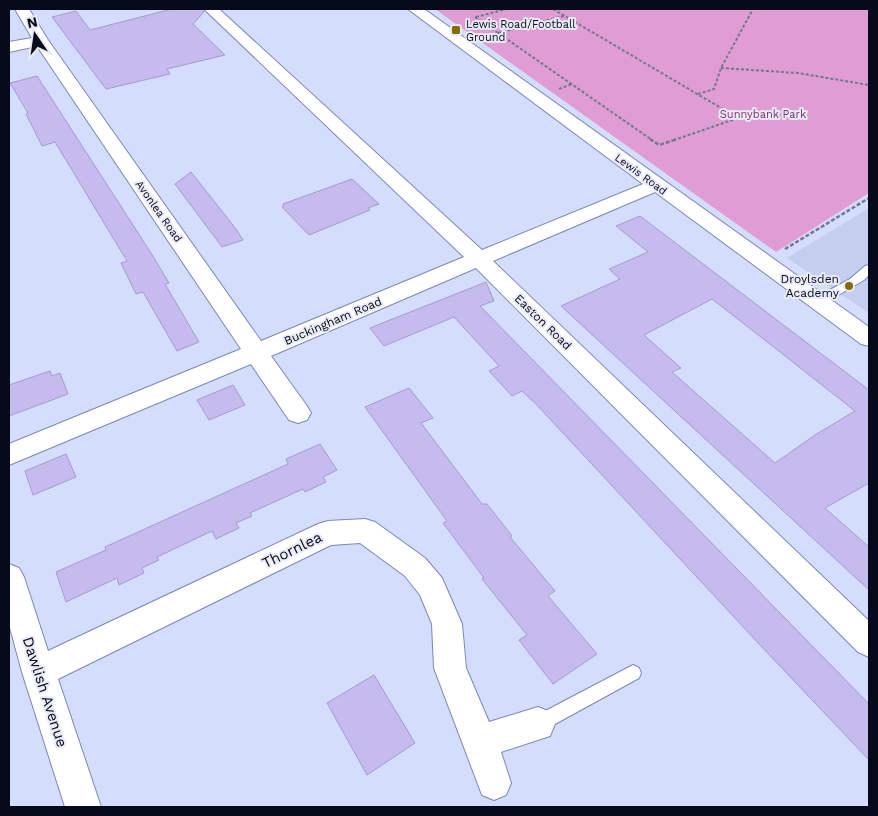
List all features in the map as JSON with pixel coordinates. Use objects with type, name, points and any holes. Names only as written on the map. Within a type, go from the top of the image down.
[{"type":"street","name":"Avonlea Road","points":[[22,9],[41,41],[298,413]]},
{"type":"street","name":"Easton Road","points":[[211,9],[478,258],[869,642]]},
{"type":"street","name":"Lewis Road","points":[[415,9],[869,338]]},
{"type":"street","points":[[9,47],[41,41]]},
{"type":"street","name":"Buckingham Road","points":[[9,455],[258,353],[478,258],[656,185]]},
{"type":"street","name":"Thornlea","points":[[38,672],[328,533],[365,531],[415,567],[432,587],[447,624],[450,668],[480,742],[494,783]]},
{"type":"street","name":"Dawlish Avenue","points":[[9,577],[83,807]]},
{"type":"street","points":[[480,742],[538,724]]},
{"type":"lane","points":[[818,301],[853,282],[868,271],[869,268]]},
{"type":"lane","points":[[538,724],[633,673]]},
{"type":"path","points":[[507,9],[475,18],[659,145],[738,118],[553,9]]},
{"type":"path","points":[[698,94],[714,89],[721,68],[753,9]]},
{"type":"path","points":[[498,33],[564,15]]},
{"type":"path","points":[[721,68],[798,72],[869,85]]},
{"type":"path","points":[[763,262],[869,198]]},
{"type":"shaded area","name":"Droylsden Academy","points":[[869,208],[869,313],[787,258]]},
{"type":"green space","name":"Sunnybank Park","points":[[435,9],[869,9],[869,193],[776,252]]},
{"type":"building","points":[[172,9],[202,9],[204,12],[193,24],[225,55],[167,69],[170,74],[106,89],[52,17],[76,11],[90,30]]},
{"type":"building","points":[[37,76],[151,253],[169,283],[165,284],[199,342],[177,351],[143,292],[136,294],[121,263],[127,261],[55,142],[42,146],[26,114],[28,113],[10,83]]},
{"type":"building","points":[[191,172],[243,240],[222,247],[175,184]]},
{"type":"building","points":[[352,179],[379,204],[368,208],[370,210],[309,235],[282,207],[284,206],[283,204]]},
{"type":"building","points":[[640,216],[869,390],[869,483],[825,508],[869,547],[869,590],[561,306],[620,279],[609,269],[648,252],[616,226]],"holes":[[[712,299],[855,411],[815,435],[775,463],[672,372],[681,368],[644,335]]]},
{"type":"building","points":[[486,282],[494,301],[480,306],[869,704],[869,760],[536,404],[522,391],[512,396],[489,371],[499,366],[454,317],[384,346],[370,328]]},
{"type":"building","points":[[50,371],[52,376],[60,373],[68,394],[9,416],[9,385]]},
{"type":"building","points":[[233,385],[245,405],[209,420],[197,400]]},
{"type":"building","points":[[409,388],[433,418],[421,423],[482,504],[487,504],[512,536],[510,537],[555,591],[548,596],[597,654],[553,684],[519,640],[527,635],[482,579],[484,578],[443,523],[447,521],[365,407]]},
{"type":"building","points":[[320,444],[337,470],[323,477],[326,482],[305,492],[303,489],[250,513],[252,516],[236,523],[239,528],[216,539],[212,531],[157,557],[159,560],[142,568],[144,573],[119,585],[117,578],[66,602],[56,572],[106,550],[105,547],[288,464],[286,459]]},
{"type":"building","points":[[66,454],[76,477],[33,495],[25,471]]},
{"type":"building","points":[[374,675],[415,743],[367,775],[327,703]]},
{"type":"place","name":"Lewis Road/Football Ground","points":[[456,30]]},
{"type":"place","name":"Droylsden Academy","points":[[849,286]]}]
